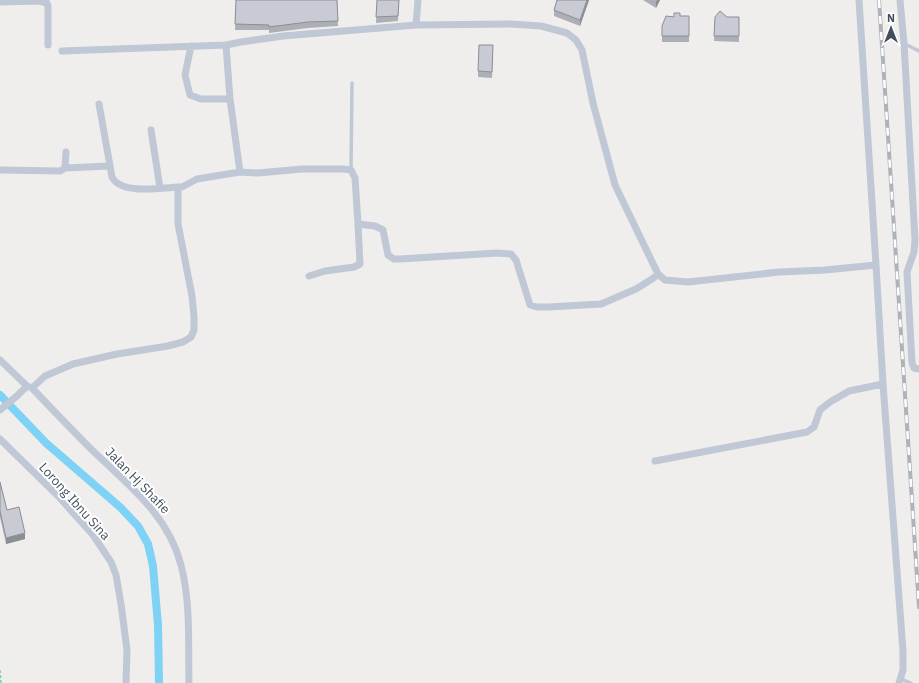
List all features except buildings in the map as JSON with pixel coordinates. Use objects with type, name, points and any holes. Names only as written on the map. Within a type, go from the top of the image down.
[{"type":"street","points":[[416,25],[418,0]]},
{"type":"street","points":[[859,0],[883,384],[903,651],[904,670],[900,681]]},
{"type":"street","points":[[900,0],[904,43],[915,240],[914,252],[907,272],[912,363],[914,368],[919,369]]},
{"type":"street","points":[[0,2],[39,1],[47,3],[48,46]]},
{"type":"street","points":[[62,51],[226,45],[283,36],[416,25],[511,24],[540,26],[567,32],[572,36],[582,50],[593,103],[615,185],[658,274],[665,280],[688,282],[779,272],[825,270],[876,265]]},
{"type":"street","points":[[226,45],[230,99],[240,172]]},
{"type":"street","points":[[191,46],[185,75],[190,94],[201,99],[230,99]]},
{"type":"street","points":[[99,104],[109,166],[114,182],[123,187],[142,189],[182,187],[197,179],[240,172],[258,173],[302,169],[351,170],[355,178],[360,264],[354,267],[325,271],[309,276]]},
{"type":"street","points":[[151,130],[160,188]]},
{"type":"street","points":[[65,168],[66,152]]},
{"type":"street","points":[[0,170],[60,171],[65,168],[109,166]]},
{"type":"street","points":[[0,410],[44,376],[72,364],[110,355],[168,346],[183,342],[191,337],[194,330],[194,316],[192,296],[178,224],[178,187]]},
{"type":"street","points":[[358,224],[375,226],[383,230],[388,255],[394,259],[497,253],[511,254],[514,256],[518,264],[530,305],[537,307],[601,304],[636,289],[652,280],[658,274]]},
{"type":"street","name":"Jalan Hj Shafie","points":[[0,360],[147,503],[164,525],[178,555],[184,581],[188,630],[189,683]]},
{"type":"street","points":[[655,461],[806,432],[814,427],[820,410],[830,402],[849,391],[883,384]]},
{"type":"street","name":"Lorong Ibnu Sina","points":[[0,439],[63,501],[93,535],[111,562],[116,575],[127,650],[126,683]]},
{"type":"lane","points":[[904,43],[919,51]]},
{"type":"lane","points":[[351,170],[352,83]]},
{"type":"lane","points":[[900,681],[911,683]]},
{"type":"path","points":[[0,670],[1,683]]},
{"type":"waterway","points":[[0,395],[46,443],[120,507],[138,526],[148,544],[153,566],[158,625],[159,683]]},
{"type":"railway","points":[[879,0],[919,607]]}]
